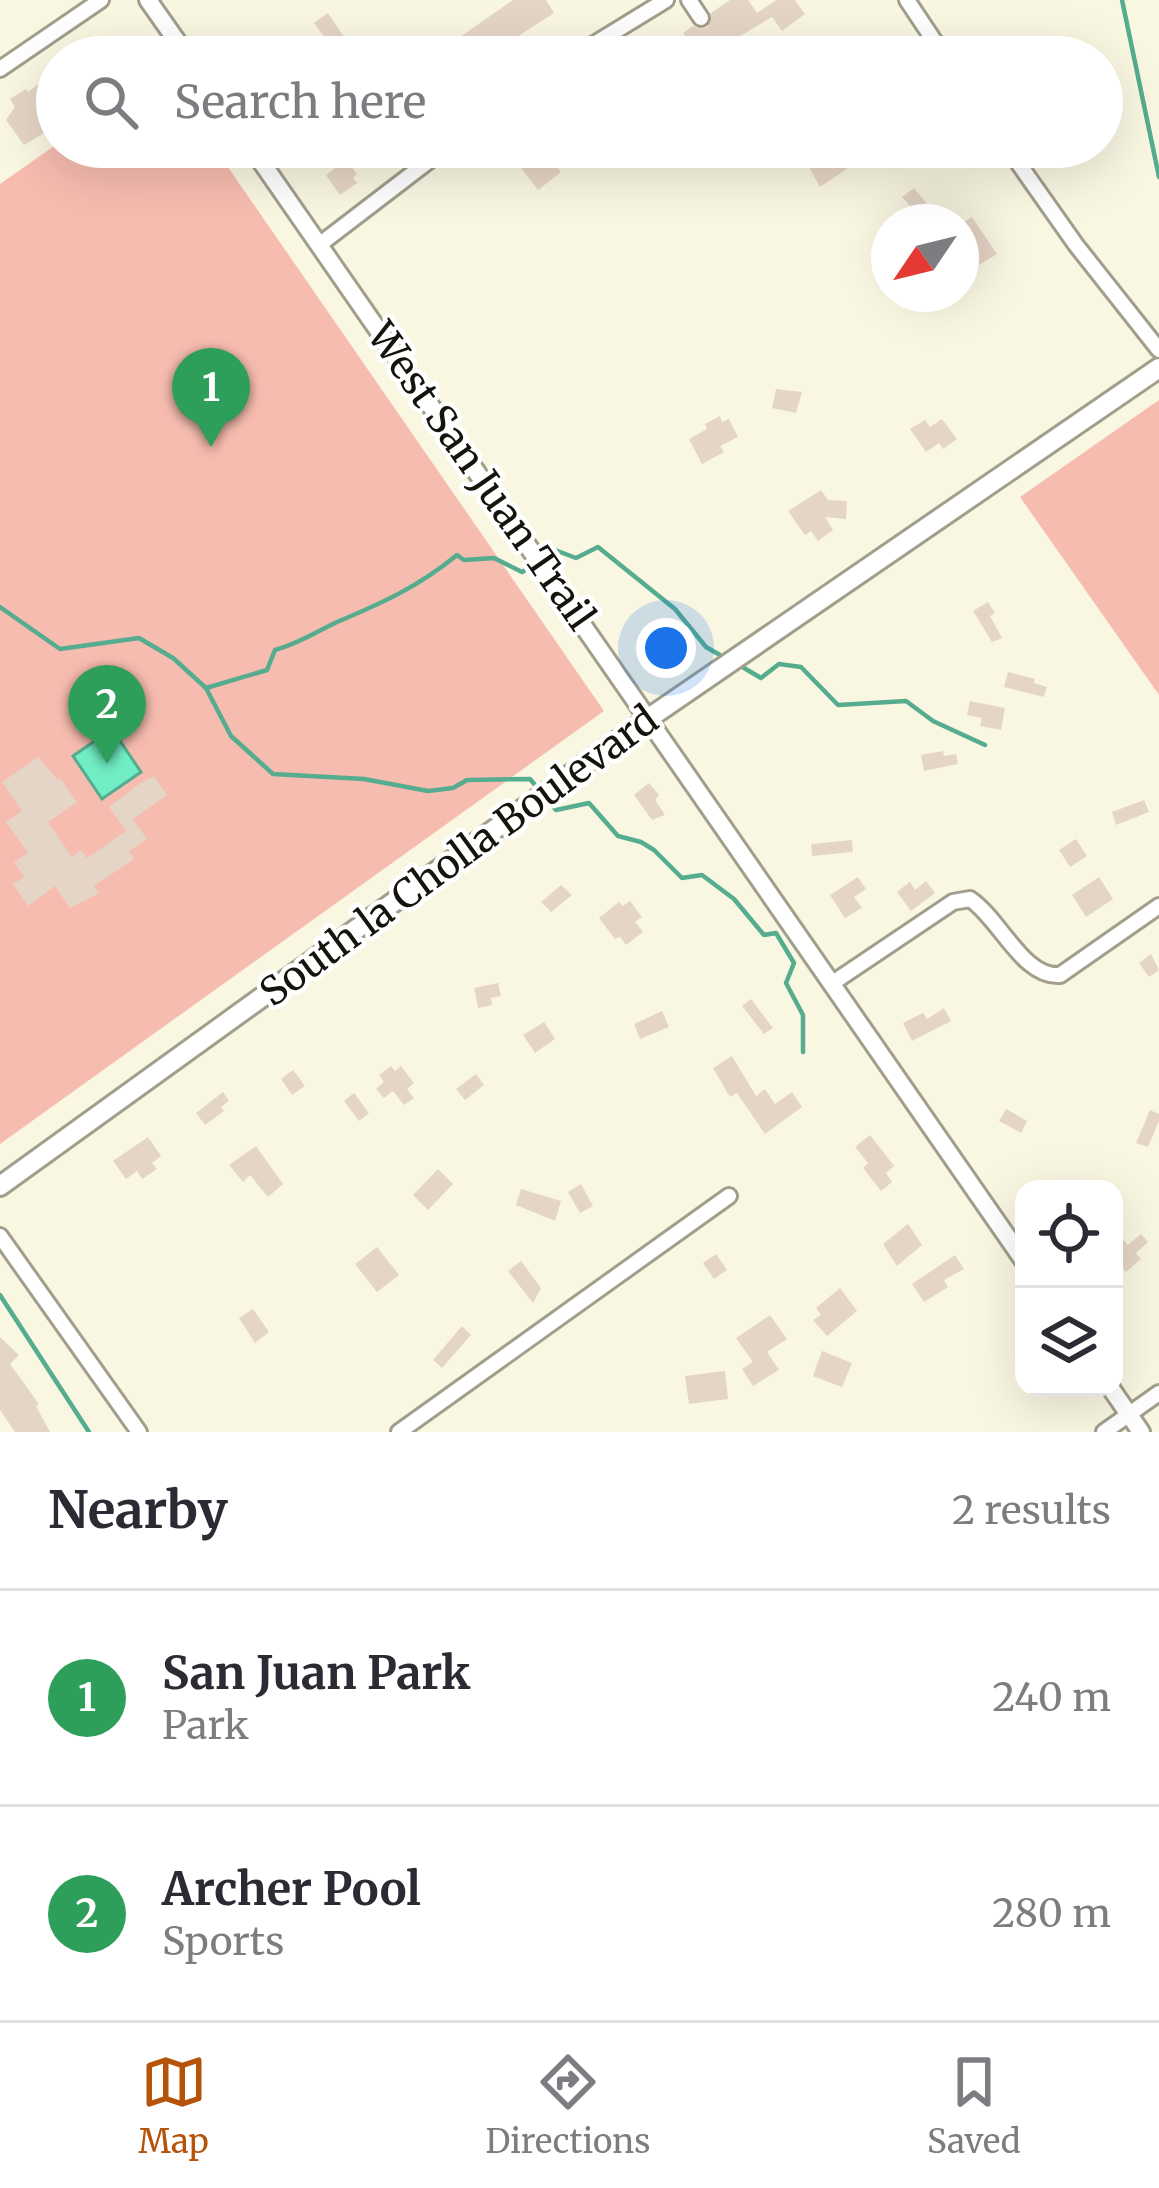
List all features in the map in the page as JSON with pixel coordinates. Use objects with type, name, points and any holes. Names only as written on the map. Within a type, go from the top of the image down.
[{"type":"main road","name":"South la Cholla Boulevard","points":[[0,1186],[649,718],[1159,368]]},
{"type":"street","points":[[48,36],[100,0]]},
{"type":"street","points":[[148,0],[173,36]]},
{"type":"street","points":[[607,36],[666,0]]},
{"type":"street","points":[[689,0],[701,18]]},
{"type":"street","points":[[908,0],[931,36]]},
{"type":"street","points":[[0,69],[36,44]]},
{"type":"street","name":"West San Juan Trail","points":[[266,168],[1015,1248]]},
{"type":"street","points":[[319,244],[419,168]]},
{"type":"street","points":[[1021,168],[1159,350]]},
{"type":"street","points":[[834,982],[953,902],[970,899],[988,911],[1033,970],[1044,976],[1060,975],[1159,906]]},
{"type":"street","points":[[399,1432],[729,1196]]},
{"type":"street","points":[[0,1237],[139,1432]]},
{"type":"street","points":[[1104,1432],[1159,1393]]},
{"type":"street","points":[[1116,1396],[1141,1432]]},
{"type":"shaded area","points":[[36,159],[36,168],[229,168],[604,711],[0,1144],[0,184]]},
{"type":"shaded area","points":[[1159,400],[1159,695],[1020,497]]},
{"type":"shaded area","points":[[112,729],[141,772],[102,799],[73,756]]},
{"type":"building","points":[[513,0],[546,0],[554,13],[518,36],[461,36]]},
{"type":"building","points":[[730,0],[748,0],[757,13],[776,0],[795,0],[805,14],[782,31],[772,17],[740,36],[685,36],[683,33],[693,26],[708,27],[711,13]]},
{"type":"building","points":[[328,13],[343,36],[324,36],[314,23]]},
{"type":"building","points":[[36,86],[36,138],[24,145],[6,120],[15,107],[10,99]]},
{"type":"building","points":[[335,168],[353,168],[357,183],[340,195],[326,175]]},
{"type":"building","points":[[521,168],[558,168],[561,172],[538,190]]},
{"type":"building","points":[[810,168],[846,168],[847,169],[820,187]]},
{"type":"building","points":[[914,188],[927,204],[908,204],[902,197]]},
{"type":"building","points":[[979,227],[997,254],[979,265]]},
{"type":"building","points":[[776,389],[802,392],[796,413],[772,408]]},
{"type":"building","points":[[720,416],[722,422],[729,419],[738,437],[720,446],[724,452],[702,464],[689,439]]},
{"type":"building","points":[[942,419],[957,439],[943,449],[939,443],[926,452],[910,429],[925,420],[930,427]]},
{"type":"building","points":[[821,490],[828,500],[847,501],[846,519],[825,517],[833,530],[818,541],[811,531],[805,535],[788,511]]},
{"type":"building","points":[[988,602],[1002,638],[992,642],[973,611]]},
{"type":"building","points":[[1008,672],[1047,687],[1044,697],[1004,687]]},
{"type":"building","points":[[970,701],[1005,708],[1001,730],[980,726],[982,718],[967,715]]},
{"type":"building","points":[[943,751],[944,756],[956,754],[958,764],[924,771],[921,755]]},
{"type":"building","points":[[38,757],[77,802],[48,822],[72,857],[81,850],[87,858],[126,831],[109,807],[139,784],[154,776],[167,795],[133,819],[147,839],[129,851],[134,859],[94,886],[99,893],[70,908],[55,886],[28,906],[13,884],[24,877],[14,862],[28,853],[6,822],[22,811],[2,782]]},
{"type":"building","points":[[649,783],[665,815],[652,820],[634,795]]},
{"type":"building","points":[[1144,800],[1149,812],[1116,825],[1112,812]]},
{"type":"building","points":[[1076,839],[1087,856],[1070,867],[1059,850]]},
{"type":"building","points":[[852,840],[853,852],[812,856],[811,844]]},
{"type":"building","points":[[858,877],[866,889],[854,897],[862,908],[845,918],[830,895]]},
{"type":"building","points":[[1099,877],[1113,899],[1086,917],[1072,895]]},
{"type":"building","points":[[926,881],[935,893],[911,911],[897,892],[910,882],[915,890]]},
{"type":"building","points":[[561,885],[572,895],[551,912],[541,902]]},
{"type":"building","points":[[630,901],[642,917],[635,922],[643,932],[626,945],[599,918],[619,902],[623,906]]},
{"type":"building","points":[[1151,954],[1159,970],[1149,977],[1139,963]]},
{"type":"building","points":[[498,983],[501,996],[491,998],[492,1005],[478,1008],[474,988]]},
{"type":"building","points":[[751,999],[773,1028],[764,1034],[742,1006]]},
{"type":"building","points":[[944,1008],[951,1021],[912,1041],[903,1023],[923,1013],[927,1019]]},
{"type":"building","points":[[662,1011],[669,1027],[640,1039],[634,1024]]},
{"type":"building","points":[[544,1022],[555,1039],[535,1053],[523,1035]]},
{"type":"building","points":[[732,1056],[756,1096],[765,1089],[775,1104],[792,1092],[802,1107],[765,1134],[737,1093],[730,1097],[713,1068]]},
{"type":"building","points":[[391,1066],[395,1071],[401,1066],[414,1083],[407,1089],[414,1098],[404,1105],[393,1091],[384,1098],[376,1089],[384,1082],[379,1075]]},
{"type":"building","points":[[293,1070],[305,1086],[292,1095],[281,1079]]},
{"type":"building","points":[[476,1074],[484,1085],[465,1100],[456,1089]]},
{"type":"building","points":[[223,1092],[229,1101],[221,1107],[224,1111],[205,1125],[196,1113]]},
{"type":"building","points":[[354,1093],[369,1113],[359,1121],[344,1101]]},
{"type":"building","points":[[1006,1109],[1027,1121],[1021,1133],[999,1121]]},
{"type":"building","points":[[1150,1110],[1159,1114],[1159,1121],[1148,1147],[1136,1143]]},
{"type":"building","points":[[870,1135],[894,1166],[886,1173],[892,1182],[881,1191],[863,1168],[868,1163],[855,1147]]},
{"type":"building","points":[[148,1137],[161,1156],[152,1163],[157,1169],[142,1179],[137,1171],[126,1179],[113,1161]]},
{"type":"building","points":[[256,1146],[283,1184],[268,1197],[250,1175],[243,1182],[229,1165]]},
{"type":"building","points":[[438,1169],[453,1184],[428,1210],[413,1195]]},
{"type":"building","points":[[581,1184],[593,1206],[580,1213],[568,1192]]},
{"type":"building","points":[[521,1189],[561,1201],[555,1221],[516,1205]]},
{"type":"building","points":[[908,1224],[922,1245],[897,1266],[883,1244]]},
{"type":"building","points":[[1141,1234],[1148,1242],[1136,1253],[1141,1259],[1126,1272],[1123,1239],[1128,1245]]},
{"type":"building","points":[[377,1247],[399,1275],[377,1292],[355,1264]]},
{"type":"building","points":[[716,1254],[727,1270],[714,1279],[703,1263]]},
{"type":"building","points":[[955,1255],[964,1269],[944,1280],[948,1287],[924,1302],[912,1284]]},
{"type":"building","points":[[521,1261],[541,1288],[533,1303],[508,1271]]},
{"type":"building","points":[[840,1288],[857,1311],[827,1336],[813,1320],[821,1315],[816,1308]]},
{"type":"building","points":[[253,1309],[269,1332],[255,1343],[239,1318]]},
{"type":"building","points":[[770,1315],[787,1339],[767,1352],[779,1370],[753,1386],[742,1369],[753,1362],[736,1338]]},
{"type":"building","points":[[462,1326],[471,1335],[442,1368],[433,1360]]},
{"type":"building","points":[[0,1337],[19,1355],[10,1364],[39,1404],[50,1432],[15,1432],[0,1410]]},
{"type":"building","points":[[822,1351],[852,1363],[842,1387],[813,1376]]},
{"type":"building","points":[[725,1371],[728,1399],[689,1404],[685,1376]]},
{"type":"waterway","points":[[1122,0],[1159,177]]},
{"type":"waterway","points":[[550,554],[555,550],[576,558],[598,547],[675,609],[706,647],[720,655]]},
{"type":"waterway","points":[[206,688],[267,670],[275,650],[399,593],[457,555],[464,560],[494,558],[522,572],[529,568]]},
{"type":"waterway","points":[[0,607],[60,649],[139,638],[173,658],[206,688],[231,736],[273,774],[364,779],[428,791],[453,788],[467,780],[530,779],[535,785]]},
{"type":"waterway","points":[[744,668],[761,678],[779,664],[801,667],[838,705],[906,701],[933,721],[985,745]]},
{"type":"waterway","points":[[551,804],[556,810],[589,803],[618,836],[654,850],[682,878],[702,875],[734,899],[764,935],[776,933],[794,963],[786,983],[803,1015],[803,1052]]},
{"type":"waterway","points":[[0,1295],[89,1432]]},
{"type":"place","name":"San Juan Park","points":[[211,447]]},
{"type":"place","name":"Archer Pool","points":[[107,764]]}]
